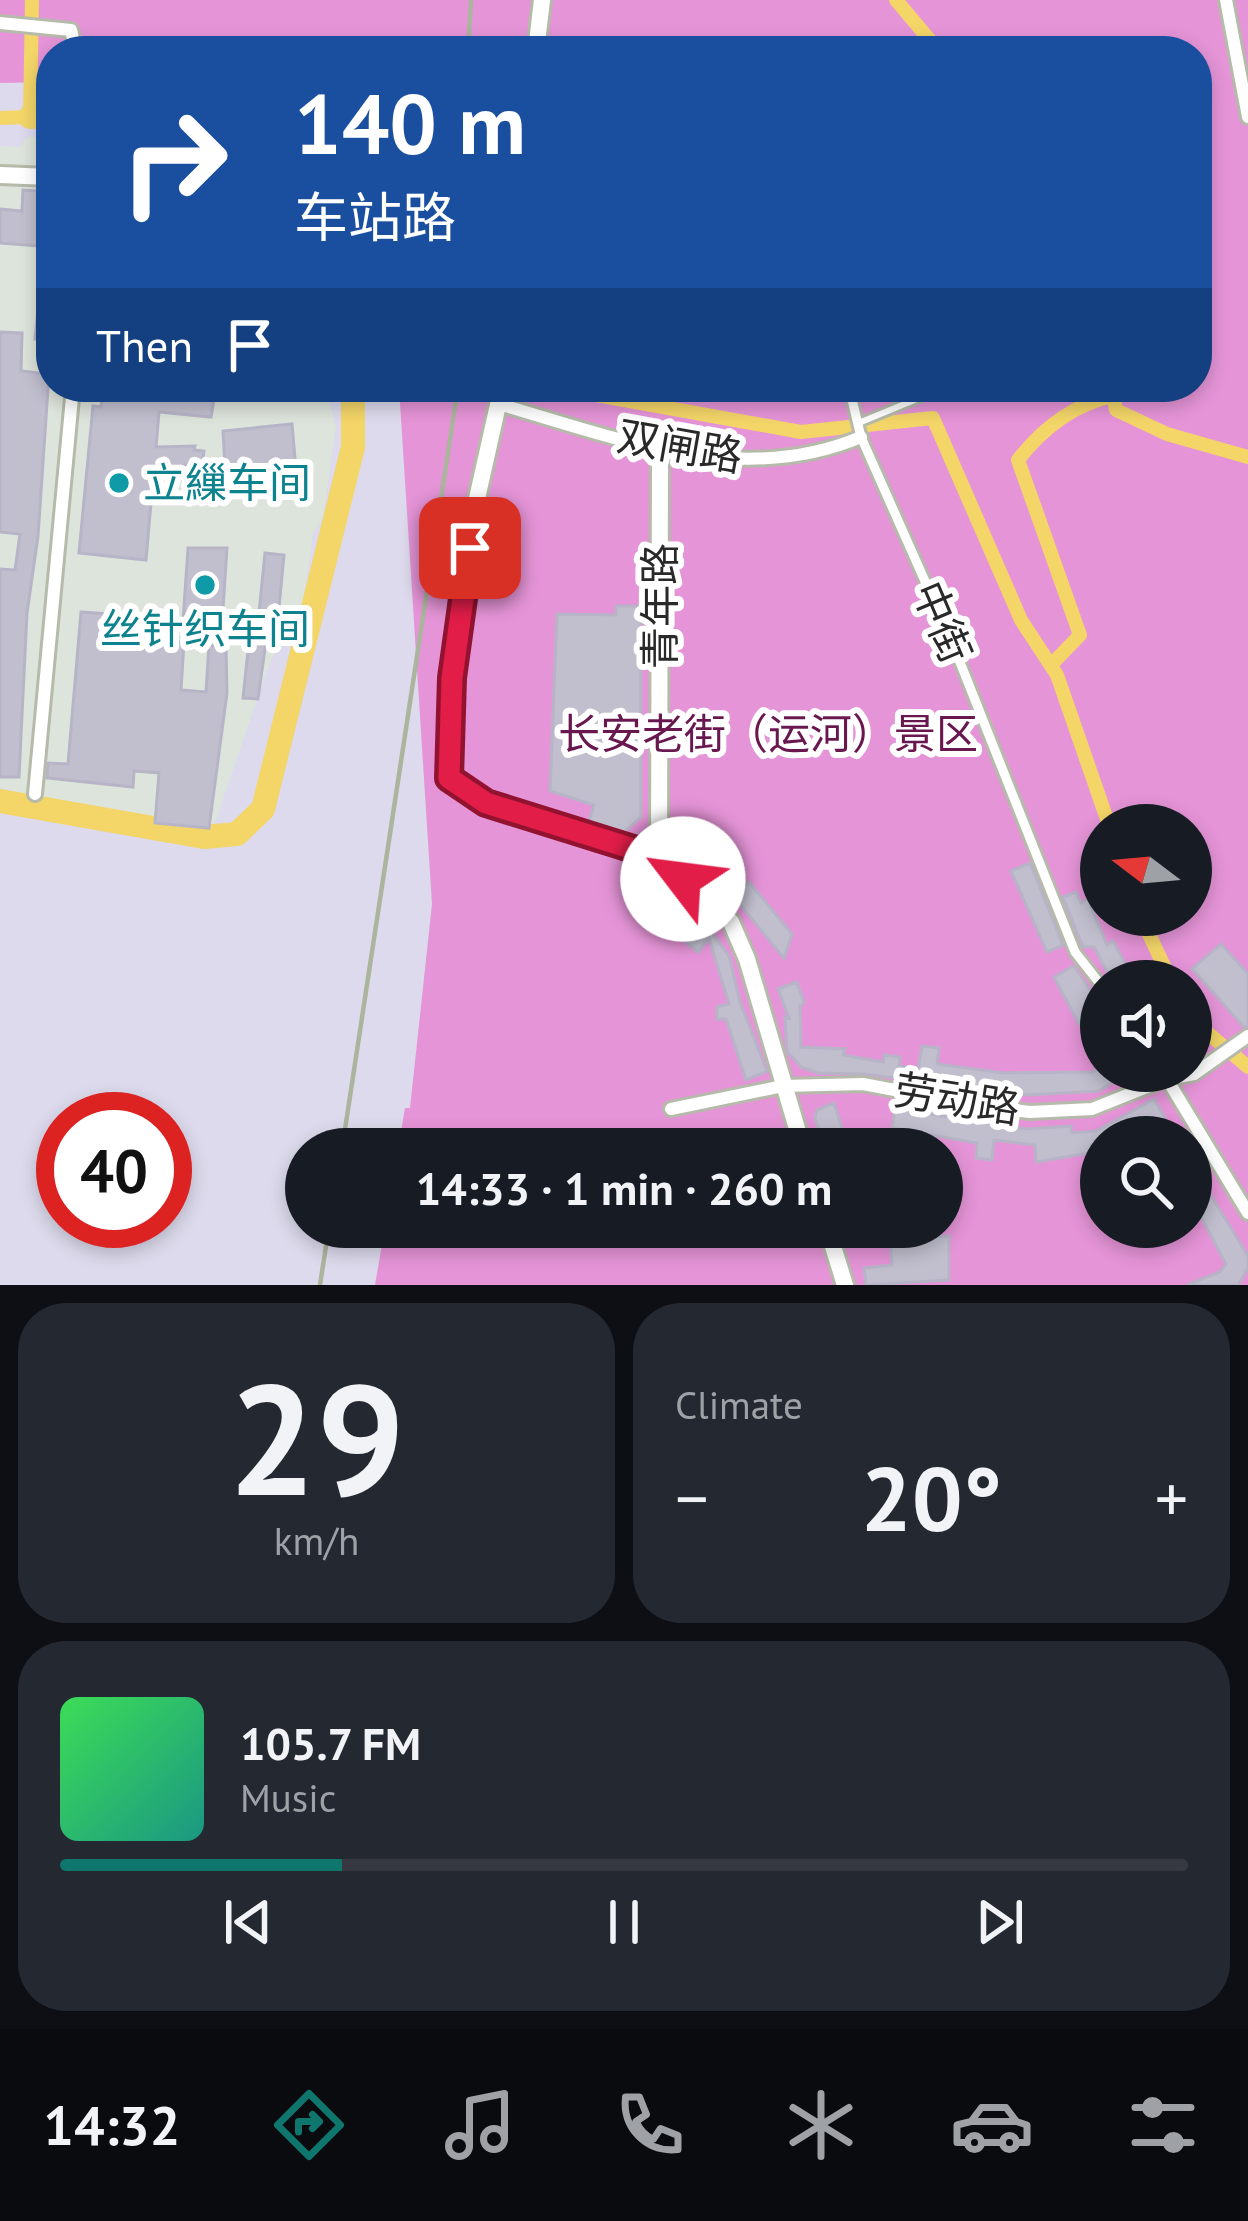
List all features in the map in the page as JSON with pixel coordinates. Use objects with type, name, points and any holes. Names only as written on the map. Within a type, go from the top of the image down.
[{"type":"street","points":[[538,36],[542,0]]},
{"type":"street","points":[[1226,0],[1248,117]]},
{"type":"street","points":[[2,23],[70,30],[72,36]]},
{"type":"street","points":[[0,175],[36,176]]},
{"type":"street","points":[[35,794],[72,402]]},
{"type":"street","points":[[499,402],[476,503],[458,632],[449,778],[486,803],[659,857],[731,922],[747,959],[796,1128]]},
{"type":"street","name":"双闸路","points":[[523,402],[660,451],[756,461],[827,452],[861,429]]},
{"type":"street","name":"中街","points":[[853,402],[1081,960]]},
{"type":"street","name":"青年路","points":[[659,857],[660,451]]},
{"type":"street","name":"劳动路","points":[[1212,1061],[1245,1038]]},
{"type":"street","name":"劳动路","points":[[671,1109],[783,1086],[863,1084],[1030,1112],[1092,1109],[1128,1092]]},
{"type":"street","points":[[1174,1092],[1248,1213]]},
{"type":"street","points":[[833,1248],[845,1285]]},
{"type":"lane","points":[[861,429],[916,402]]},
{"type":"shaded area","points":[[27,137],[36,137],[36,402],[329,402],[336,427],[323,518],[313,533],[299,630],[272,657],[214,825],[121,818],[0,788],[0,146],[20,147]]},
{"type":"green space","name":"长安老街（运河）景区","points":[[0,0],[1248,0],[1248,1285],[375,1285],[381,1248],[963,1248],[963,1128],[402,1128],[405,1108],[410,1108],[432,904],[400,402],[1212,402],[1212,36],[36,36],[36,82],[0,83]]},
{"type":"building","points":[[23,190],[36,191],[36,246],[0,243],[0,209],[22,211]]},
{"type":"building","points":[[0,332],[22,333],[21,371],[36,373],[36,402],[47,402],[38,536],[27,613],[19,777],[0,777],[0,569],[15,570],[20,534],[0,532]]},
{"type":"building","name":"立繅车间","points":[[102,402],[214,402],[211,417],[159,412],[156,447],[195,446],[194,450],[204,451],[202,465],[184,465],[183,472],[154,469],[146,560],[79,553],[93,406],[101,407]]},
{"type":"building","points":[[292,424],[296,470],[242,474],[242,466],[225,467],[223,431]]},
{"type":"building","name":"丝针织车间","points":[[188,548],[227,548],[222,624],[183,621]]},
{"type":"building","points":[[265,553],[284,555],[277,628],[268,627],[258,699],[243,698],[250,632],[257,633]]},
{"type":"building","points":[[616,606],[641,606],[641,817],[623,833],[589,822],[594,805],[550,791],[557,614],[616,615]]},
{"type":"building","points":[[81,612],[153,617],[152,640],[184,642],[181,690],[206,692],[209,645],[226,646],[227,693],[209,828],[155,823],[159,773],[134,771],[133,787],[47,778],[48,763],[68,764]]},
{"type":"building","points":[[1030,863],[1063,945],[1047,952],[1011,871]]},
{"type":"building","points":[[749,882],[792,934],[784,958],[733,896]]},
{"type":"building","points":[[1076,892],[1080,901],[1080,936],[1103,936],[1107,945],[1113,941],[1123,960],[1101,960],[1094,947],[1083,947],[1063,897]]},
{"type":"building","points":[[681,907],[706,924],[729,956],[740,1002],[767,1071],[746,1080],[726,1019],[717,1019],[717,1007],[729,1004],[709,938],[698,952],[666,926]]},
{"type":"building","points":[[1221,944],[1248,974],[1248,1026],[1212,991],[1212,960],[1202,960]]},
{"type":"building","points":[[1074,966],[1080,975],[1080,1024],[1079,1024],[1054,977]]},
{"type":"building","points":[[797,982],[804,1003],[800,1006],[801,1047],[845,1049],[843,1055],[883,1062],[884,1055],[900,1057],[899,1066],[918,1069],[922,1046],[939,1048],[937,1064],[1003,1073],[1080,1072],[1082,1092],[1029,1095],[864,1074],[818,1073],[801,1067],[787,1051],[785,1017],[789,1018],[778,989]]},
{"type":"building","points":[[1154,1099],[1164,1116],[1123,1116]]},
{"type":"building","points":[[834,1103],[842,1128],[818,1128],[817,1110]]},
{"type":"building","points":[[895,1108],[1025,1129],[1071,1126],[1072,1133],[1080,1132],[1080,1155],[1036,1162],[1035,1145],[994,1140],[992,1160],[976,1158],[977,1143],[963,1141],[963,1128],[892,1128]]},
{"type":"building","points":[[1212,1197],[1248,1256],[1248,1268],[1238,1285],[1187,1285],[1220,1272],[1226,1264],[1212,1238]]},
{"type":"building","points":[[891,1248],[949,1248],[949,1280],[866,1285],[864,1268],[892,1265]]},
{"type":"waterway","points":[[0,118],[30,117],[32,0]]},
{"type":"waterway","points":[[896,0],[926,36]]},
{"type":"waterway","points":[[30,117],[36,116]]},
{"type":"waterway","points":[[0,801],[204,837],[237,834],[263,809],[353,447],[353,402]]},
{"type":"waterway","points":[[635,402],[801,432],[933,418],[1021,620],[1057,675],[1102,804]]},
{"type":"waterway","points":[[1052,664],[1080,635],[1018,460],[1059,420],[1093,402]]},
{"type":"waterway","points":[[1115,402],[1116,410],[1167,434],[1248,457]]},
{"type":"waterway","points":[[1150,936],[1161,960]]},
{"type":"waterway","points":[[1212,1037],[1248,1067]]},
{"type":"railway","points":[[469,36],[471,0]]},
{"type":"railway","points":[[345,1128],[456,402]]},
{"type":"railway","points":[[320,1285],[326,1248]]},
{"type":"place","name":"立繅车间","points":[[119,483]]},
{"type":"place","name":"丝针织车间","points":[[205,585]]},
{"type":"route","points":[[470,548],[452,678],[449,778],[486,803],[659,857],[683,879]]}]
